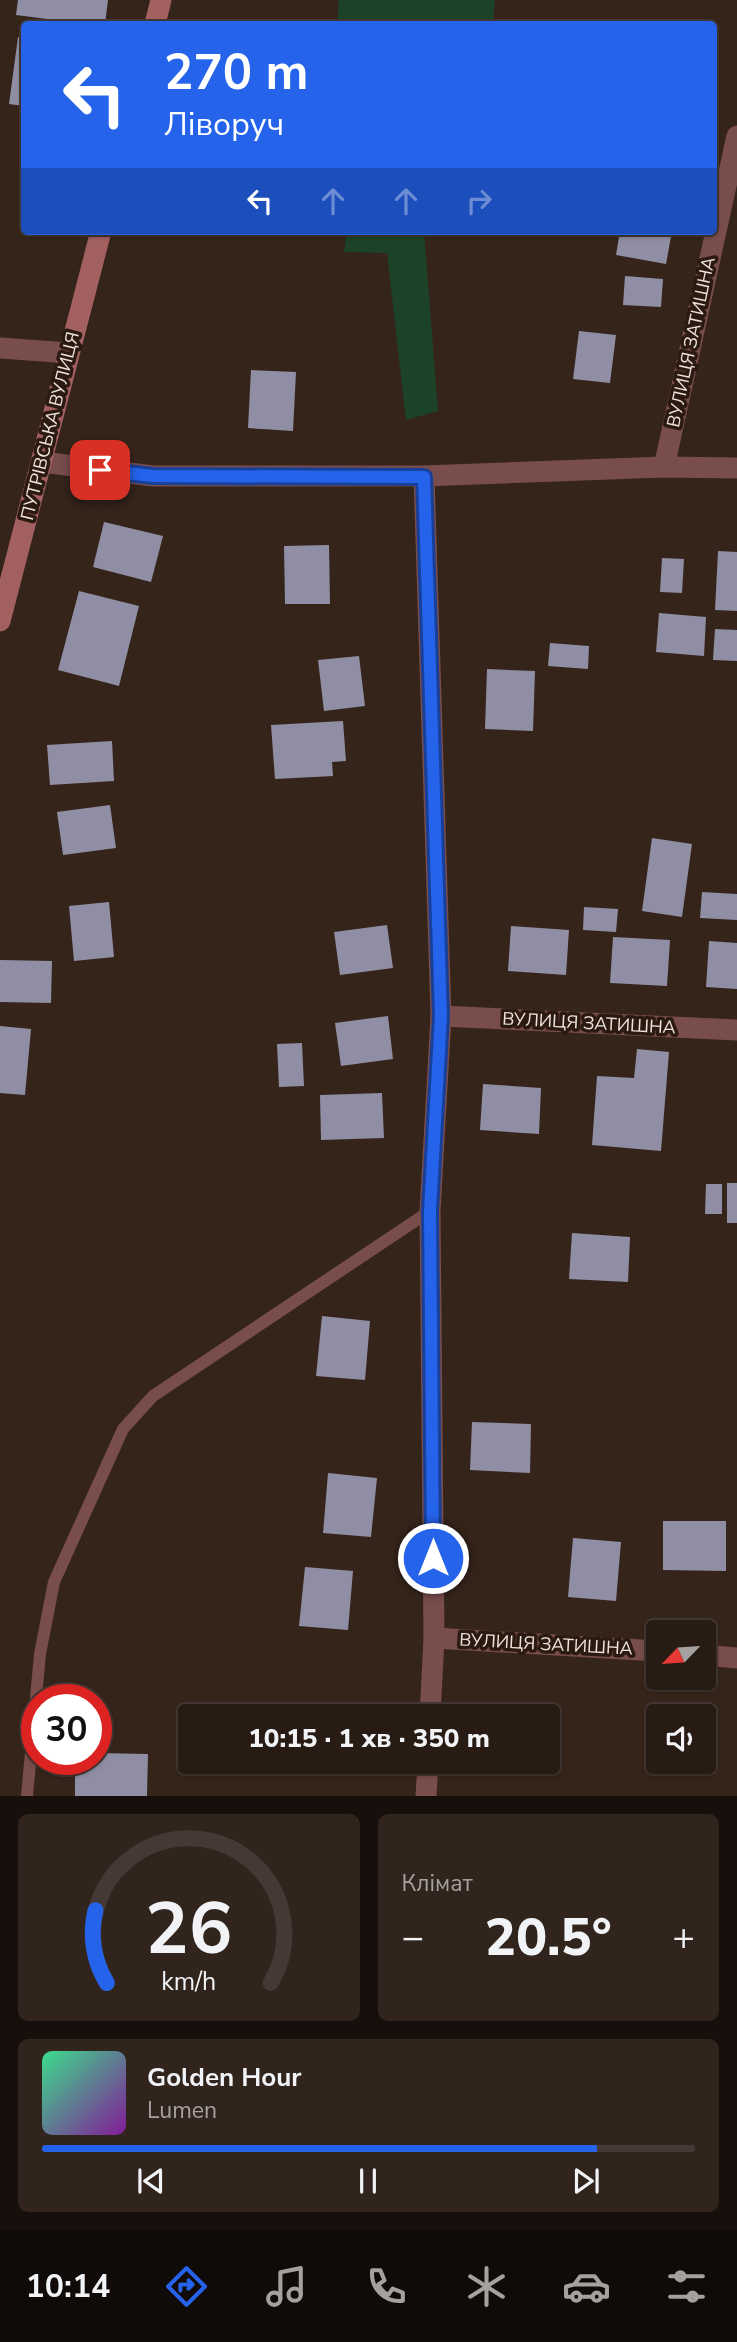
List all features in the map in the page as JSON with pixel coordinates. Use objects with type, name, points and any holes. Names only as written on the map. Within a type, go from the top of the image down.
[{"type":"main road","points":[[156,21],[161,0]]},
{"type":"main road","name":"ПУТРІВСЬКА ВУЛИЦЯ","points":[[0,621],[100,235]]},
{"type":"street","name":"ВУЛИЦЯ ЗАТИШНА","points":[[717,227],[737,136]]},
{"type":"street","name":"ВУЛИЦЯ ЗАТИШНА","points":[[664,467],[715,235]]},
{"type":"street","points":[[0,348],[69,353]]},
{"type":"street","points":[[42,462],[153,476],[424,477],[664,467],[737,468]]},
{"type":"street","name":"ВУЛИЦЯ ЗАТИШНА","points":[[424,477],[441,1016],[430,1210],[434,1638],[431,1704]]},
{"type":"street","name":"ВУЛИЦЯ ЗАТИШНА","points":[[441,1016],[737,1031]]},
{"type":"street","name":"ВУЛИЦЯ ЗАТИШНА","points":[[434,1638],[646,1650]]},
{"type":"street","points":[[716,1656],[737,1658]]},
{"type":"street","points":[[426,1796],[427,1774]]},
{"type":"lane","points":[[27,1796],[40,1654],[54,1582],[123,1429],[153,1396],[430,1210]]},
{"type":"green space","points":[[339,0],[495,0],[493,21],[337,21]]},
{"type":"green space","points":[[346,235],[424,235],[438,411],[406,420],[387,253],[344,252]]},
{"type":"building","points":[[18,0],[108,0],[105,21],[63,21],[16,15]]},
{"type":"building","points":[[18,37],[21,38],[21,106],[9,104]]},
{"type":"building","points":[[619,235],[671,235],[666,264],[616,255]]},
{"type":"building","points":[[625,276],[663,279],[661,307],[623,305]]},
{"type":"building","points":[[579,331],[616,335],[610,383],[573,379]]},
{"type":"building","points":[[251,370],[296,372],[293,431],[248,428]]},
{"type":"building","points":[[104,522],[163,536],[151,582],[93,567]]},
{"type":"building","points":[[329,545],[330,604],[285,604],[284,546]]},
{"type":"building","points":[[718,551],[737,552],[737,611],[715,610]]},
{"type":"building","points":[[662,558],[684,559],[682,593],[660,592]]},
{"type":"building","points":[[79,591],[139,606],[119,686],[58,670]]},
{"type":"building","points":[[659,613],[706,617],[704,656],[656,652]]},
{"type":"building","points":[[715,629],[737,630],[737,661],[713,660]]},
{"type":"building","points":[[550,643],[589,646],[588,669],[548,666]]},
{"type":"building","points":[[359,656],[365,706],[324,711],[318,660]]},
{"type":"building","points":[[487,669],[535,671],[533,731],[485,729]]},
{"type":"building","points":[[343,721],[346,761],[332,762],[333,776],[275,779],[271,725]]},
{"type":"building","points":[[112,741],[114,781],[50,785],[47,745]]},
{"type":"building","points":[[110,805],[116,848],[63,855],[57,812]]},
{"type":"building","points":[[652,838],[692,844],[682,917],[642,911]]},
{"type":"building","points":[[702,892],[737,894],[737,920],[700,918]]},
{"type":"building","points":[[109,902],[114,957],[74,961],[69,906]]},
{"type":"building","points":[[584,907],[618,909],[616,932],[583,930]]},
{"type":"building","points":[[387,925],[393,968],[340,975],[334,932]]},
{"type":"building","points":[[511,926],[569,930],[566,975],[508,971]]},
{"type":"building","points":[[613,937],[670,940],[667,986],[610,983]]},
{"type":"building","points":[[709,941],[737,943],[737,989],[706,987]]},
{"type":"building","points":[[0,960],[52,961],[51,1003],[0,1002]]},
{"type":"building","points":[[388,1016],[393,1059],[341,1066],[335,1023]]},
{"type":"building","points":[[0,1026],[31,1029],[25,1095],[0,1093]]},
{"type":"building","points":[[302,1043],[304,1086],[279,1087],[277,1044]]},
{"type":"building","points":[[637,1049],[669,1052],[661,1151],[592,1145],[597,1076],[634,1078]]},
{"type":"building","points":[[483,1084],[541,1088],[539,1134],[480,1130]]},
{"type":"building","points":[[382,1093],[384,1138],[321,1140],[320,1095]]},
{"type":"building","points":[[727,1183],[737,1183],[737,1223],[727,1223]]},
{"type":"building","points":[[706,1184],[722,1184],[722,1214],[705,1214]]},
{"type":"building","points":[[572,1233],[630,1237],[628,1282],[569,1279]]},
{"type":"building","points":[[322,1316],[370,1321],[365,1380],[316,1376]]},
{"type":"building","points":[[472,1422],[531,1424],[530,1473],[470,1470]]},
{"type":"building","points":[[328,1473],[377,1478],[371,1537],[323,1533]]},
{"type":"building","points":[[663,1521],[726,1521],[726,1571],[663,1570]]},
{"type":"building","points":[[573,1538],[621,1542],[616,1601],[568,1597]]},
{"type":"building","points":[[305,1567],[353,1571],[348,1630],[299,1626]]},
{"type":"building","points":[[112,1753],[148,1754],[147,1796],[75,1796],[75,1775],[112,1775]]},
{"type":"route","points":[[100,470],[153,476],[424,477],[441,1016],[430,1210],[433,1558]]}]
